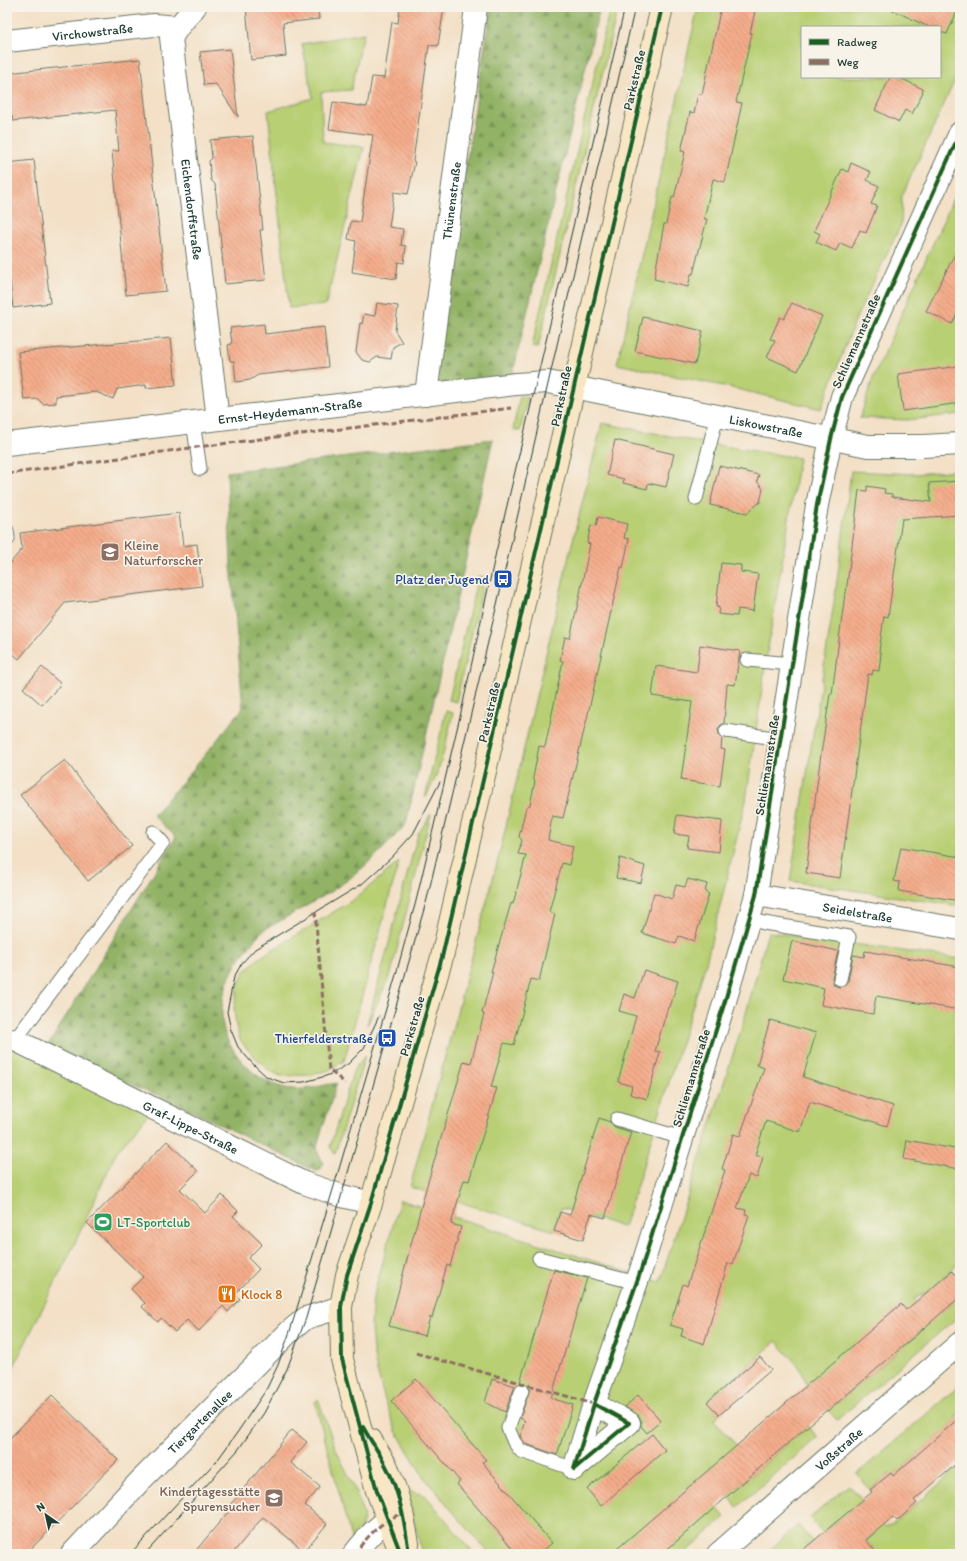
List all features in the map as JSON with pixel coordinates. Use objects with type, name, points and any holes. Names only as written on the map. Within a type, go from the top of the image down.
[{"type":"main road","name":"Parkstraße","points":[[410,1554],[395,1516],[377,1491],[342,1359],[341,1307],[347,1275],[371,1203],[442,957],[662,7]]},
{"type":"main road","name":"Parkstraße","points":[[395,1516],[402,1554]]},
{"type":"street","name":"Eichendorffstraße","points":[[195,7],[171,38],[218,419]]},
{"type":"street","name":"Thünenstraße","points":[[426,394],[476,7]]},
{"type":"street","name":"Virchowstraße","points":[[7,41],[154,25],[178,27]]},
{"type":"street","name":"Schliemannstraße","points":[[574,1469],[594,1404],[637,1282],[725,1001],[756,895],[817,505],[831,439],[842,397],[960,133]]},
{"type":"street","name":"Ernst-Heydemann-Straße","points":[[7,444],[516,384],[548,382],[574,388]]},
{"type":"street","name":"Liskowstraße","points":[[574,388],[868,446],[960,444]]},
{"type":"street","name":"Seidelstraße","points":[[756,895],[960,929]]},
{"type":"street","name":"Graf-Lippe-Straße","points":[[11,1038],[304,1183],[342,1196],[371,1203]]},
{"type":"street","name":"Tiergartenallee","points":[[72,1554],[139,1482],[290,1331],[306,1318],[341,1307]]},
{"type":"street","name":"Voßstraße","points":[[718,1554],[960,1343]]},
{"type":"street","points":[[574,1469],[629,1423],[594,1404]]},
{"type":"street","points":[[354,1554],[372,1532],[395,1516]]},
{"type":"lane","points":[[696,499],[717,416]]},
{"type":"lane","points":[[194,422],[200,469]]},
{"type":"lane","points":[[747,660],[792,664]]},
{"type":"lane","points":[[726,731],[781,739]]},
{"type":"lane","points":[[11,1038],[163,843],[152,832]]},
{"type":"lane","points":[[749,919],[764,923],[849,937],[840,979]]},
{"type":"lane","points":[[617,1118],[682,1138]]},
{"type":"lane","points":[[539,1258],[637,1282]]},
{"type":"lane","points":[[522,1390],[508,1428],[514,1442],[521,1451],[574,1469]]},
{"type":"green space","points":[[491,7],[600,7],[512,376],[433,385],[435,363]]},
{"type":"green space","points":[[610,7],[618,7],[538,348],[532,347]]},
{"type":"green space","points":[[698,7],[960,7],[960,69],[902,196],[901,225],[857,316],[821,409],[728,387],[617,364]]},
{"type":"green space","points":[[364,33],[351,90],[321,92],[323,142],[364,147],[326,305],[289,308],[268,111],[313,98],[302,44]]},
{"type":"green space","points":[[960,183],[960,414],[908,420],[860,418],[873,378]]},
{"type":"green space","points":[[520,396],[528,398],[520,431],[513,429]]},
{"type":"green space","points":[[602,423],[710,444],[799,458],[767,654],[746,800],[706,963],[624,1227],[561,1208],[554,1231],[410,1187],[499,856],[568,560]]},
{"type":"green space","points":[[493,439],[406,824],[376,856],[342,884],[259,934],[235,965],[223,998],[222,1018],[227,1039],[238,1057],[254,1073],[272,1084],[294,1089],[305,1089],[337,1083],[317,1145],[318,1154],[324,1163],[320,1170],[316,1171],[165,1098],[115,1078],[47,1047],[176,837],[153,815],[186,778],[243,708],[231,565],[227,472]]},
{"type":"green space","points":[[960,470],[960,906],[790,881],[835,596],[851,471],[914,474]]},
{"type":"green space","points":[[478,576],[485,577],[456,702],[449,700]]},
{"type":"green space","points":[[446,711],[453,713],[448,735],[435,778],[425,798]]},
{"type":"green space","points":[[431,814],[391,973],[367,1025],[418,834]]},
{"type":"green space","points":[[399,862],[344,1061],[329,1070],[311,1075],[280,1076],[267,1069],[240,1040],[236,1026],[234,1007],[238,987],[244,972],[259,958],[353,900]]},
{"type":"green space","points":[[768,932],[960,959],[960,1260],[939,1282],[927,1292],[914,1299],[929,1316],[940,1314],[960,1297],[960,1315],[837,1420],[828,1411],[922,1330],[807,1385],[800,1368],[776,1341],[708,1402],[719,1415],[714,1420],[737,1446],[695,1482],[725,1517],[684,1554],[490,1554],[423,1476],[396,1431],[385,1401],[377,1371],[373,1351],[371,1327],[373,1297],[400,1200],[660,1282],[745,1017]]},
{"type":"green space","points":[[7,1036],[153,1109],[117,1151],[74,1245],[7,1380]]},
{"type":"green space","points":[[365,1056],[335,1154],[330,1147],[354,1069]]},
{"type":"green space","points":[[960,1385],[960,1413],[955,1417],[957,1420],[893,1476],[890,1473],[870,1490],[857,1474]]},
{"type":"green space","points":[[318,1399],[337,1452],[356,1491],[364,1517],[361,1531],[352,1542],[315,1402]]},
{"type":"green space","points":[[808,1426],[818,1437],[737,1507],[728,1496]]},
{"type":"green space","points":[[960,1466],[960,1554],[866,1554],[873,1548],[866,1540],[877,1531],[856,1506],[823,1533],[810,1518],[849,1485],[885,1527],[897,1521]]},
{"type":"green space","points":[[407,1490],[426,1496],[474,1554],[422,1554]]},
{"type":"green space","points":[[798,1525],[823,1554],[805,1554],[802,1550],[797,1554],[765,1554]]},
{"type":"building","points":[[246,7],[318,7],[319,19],[283,23],[286,56],[251,60]]},
{"type":"building","points":[[400,7],[444,7],[438,46],[429,45],[413,161],[415,162],[408,194],[394,192],[389,227],[403,229],[401,245],[406,246],[404,263],[398,262],[396,279],[352,272],[356,241],[348,239],[351,221],[360,222],[373,135],[329,129],[333,102],[367,107],[372,77],[384,78],[392,22],[398,23]]},
{"type":"building","points":[[721,7],[756,7],[750,33],[752,33],[736,102],[742,103],[725,182],[713,179],[704,219],[707,219],[693,274],[691,274],[688,287],[654,279],[664,224],[666,224],[672,197],[674,198],[685,152],[681,151],[690,112],[694,113],[698,94],[702,94]]},
{"type":"building","points":[[886,7],[959,7],[947,34],[941,32],[941,26],[927,26]]},
{"type":"building","points":[[230,49],[238,117],[216,84],[204,85],[200,52]]},
{"type":"building","points":[[140,59],[166,291],[126,295],[112,151],[119,151],[115,110],[13,121],[12,116],[7,117],[7,73]]},
{"type":"building","points":[[890,78],[900,78],[923,89],[923,92],[912,114],[905,110],[899,122],[875,110]]},
{"type":"building","points":[[253,136],[263,230],[260,230],[266,280],[225,284],[215,184],[211,180],[209,161],[212,158],[210,140]]},
{"type":"building","points":[[34,160],[50,303],[13,308],[7,256],[7,163]]},
{"type":"building","points":[[851,163],[871,172],[867,180],[879,186],[871,204],[877,206],[866,233],[860,230],[852,248],[840,243],[836,251],[816,242],[820,234],[814,231],[842,169],[848,172]]},
{"type":"building","points":[[960,244],[960,309],[952,324],[926,311]]},
{"type":"building","points":[[377,303],[398,306],[395,331],[402,342],[393,347],[391,359],[377,357],[370,362],[362,360],[356,352],[360,323],[362,324],[364,314],[375,316]]},
{"type":"building","points":[[792,303],[822,316],[798,371],[767,357],[775,340],[770,339],[780,317],[784,319]]},
{"type":"building","points":[[643,317],[703,331],[695,364],[635,351]]},
{"type":"building","points":[[264,324],[265,334],[324,327],[328,367],[258,375],[250,380],[236,382],[234,361],[230,361],[228,345],[232,344],[230,328]]},
{"type":"building","points":[[171,338],[176,385],[146,388],[146,385],[117,389],[113,399],[96,392],[56,396],[56,403],[43,404],[38,399],[24,400],[18,352]]},
{"type":"building","points":[[960,366],[960,403],[903,411],[898,374]]},
{"type":"building","points":[[615,440],[674,454],[666,487],[648,483],[647,489],[623,483],[624,479],[607,475]]},
{"type":"building","points":[[719,466],[759,475],[757,481],[763,489],[760,502],[747,513],[710,505]]},
{"type":"building","points":[[960,481],[960,515],[902,519],[888,617],[884,616],[879,652],[881,653],[879,671],[873,670],[872,675],[868,674],[840,878],[806,873],[820,761],[830,694],[832,694],[859,490],[867,491],[867,486],[885,489],[884,493],[892,494],[892,497],[931,502],[929,483]]},
{"type":"building","name":"Kleine Naturforscher","points":[[179,513],[183,546],[197,544],[202,586],[65,603],[19,659],[7,649],[7,567],[22,549],[20,533]]},
{"type":"building","points":[[598,517],[627,524],[624,538],[629,539],[623,568],[621,567],[563,818],[552,816],[548,840],[573,846],[569,865],[562,863],[549,912],[555,914],[539,981],[531,979],[514,1045],[504,1043],[491,1087],[497,1088],[469,1181],[464,1180],[451,1224],[461,1227],[450,1266],[447,1265],[432,1318],[430,1317],[425,1336],[389,1326],[427,1185],[464,1061],[471,1063],[484,1014],[482,1013],[493,972],[491,972],[511,903],[513,904],[526,855],[518,854],[522,840],[519,837],[526,807],[530,805],[535,781],[533,778],[539,746],[545,747],[563,661],[560,660],[565,637],[570,638],[578,603],[590,544],[587,543],[591,525],[596,526]]},
{"type":"building","points":[[721,563],[741,565],[741,572],[758,574],[753,611],[738,609],[737,616],[718,614],[719,607],[716,607]]},
{"type":"building","points":[[700,645],[740,651],[735,685],[727,684],[724,723],[718,729],[722,738],[721,749],[725,750],[720,786],[681,780],[692,702],[652,696],[656,666],[697,672]]},
{"type":"building","points":[[42,667],[61,684],[42,705],[23,688]]},
{"type":"building","points":[[65,760],[132,846],[88,881],[20,795]]},
{"type":"building","points":[[677,815],[722,821],[719,852],[687,848],[689,836],[674,834]]},
{"type":"building","points":[[901,847],[960,857],[960,901],[899,891],[900,882],[894,881]]},
{"type":"building","points":[[620,858],[645,866],[641,883],[616,878]]},
{"type":"building","points":[[688,879],[707,884],[705,892],[709,894],[694,941],[679,936],[676,944],[642,933],[654,893],[672,899],[676,885],[685,887]]},
{"type":"building","points":[[792,941],[838,951],[832,978],[834,985],[839,987],[846,985],[848,981],[853,955],[864,957],[865,951],[960,967],[960,1010],[876,996],[873,1014],[821,1005],[824,988],[783,979]]},
{"type":"building","points":[[644,970],[678,981],[670,1007],[668,1007],[655,1051],[660,1052],[647,1099],[630,1094],[632,1086],[618,1082],[636,1016],[619,1011],[624,994],[635,998]]},
{"type":"building","points":[[770,1020],[816,1033],[803,1077],[893,1106],[887,1126],[810,1102],[800,1132],[766,1121],[755,1155],[763,1157],[757,1178],[749,1175],[737,1208],[746,1210],[745,1214],[749,1215],[733,1264],[728,1263],[704,1344],[681,1336],[683,1329],[670,1325],[683,1284],[687,1286],[725,1170],[722,1169],[733,1134],[740,1136],[764,1068],[757,1065]]},
{"type":"building","points":[[599,1118],[610,1122],[615,1127],[631,1132],[605,1218],[591,1214],[583,1240],[554,1231],[560,1212],[570,1215]]},
{"type":"building","points":[[907,1140],[960,1150],[960,1169],[904,1159]]},
{"type":"building","points":[[167,1141],[198,1171],[180,1189],[205,1213],[222,1195],[238,1211],[233,1216],[262,1244],[248,1258],[259,1269],[235,1294],[240,1299],[228,1312],[223,1306],[199,1331],[187,1320],[175,1332],[161,1318],[158,1322],[142,1307],[145,1303],[131,1289],[143,1277],[87,1223]]},
{"type":"building","points":[[554,1270],[587,1278],[551,1398],[573,1405],[557,1455],[526,1444],[520,1436],[525,1421],[520,1418],[530,1389],[525,1383],[520,1382]]},
{"type":"building","points":[[952,1271],[960,1280],[960,1297],[828,1411],[827,1410],[788,1443],[662,1554],[611,1554],[901,1304],[906,1310]]},
{"type":"building","points":[[760,1357],[771,1370],[719,1415],[707,1402]]},
{"type":"building","points":[[416,1379],[486,1460],[482,1462],[552,1543],[539,1554],[517,1554],[457,1484],[460,1481],[391,1401]]},
{"type":"building","points":[[492,1379],[515,1386],[505,1412],[485,1402]]},
{"type":"building","points":[[52,1395],[118,1460],[26,1554],[7,1554],[7,1441]]},
{"type":"building","points":[[638,1395],[661,1421],[647,1433],[641,1426],[639,1416],[625,1407]]},
{"type":"building","points":[[960,1417],[960,1461],[914,1500],[917,1503],[897,1521],[893,1517],[866,1540],[878,1554],[798,1554],[872,1492],[870,1490],[891,1473],[893,1476]]},
{"type":"building","points":[[292,1430],[307,1442],[290,1462],[320,1487],[305,1505],[327,1524],[304,1551],[263,1517],[232,1554],[193,1554],[228,1512],[226,1510]]},
{"type":"building","points":[[652,1434],[665,1450],[601,1506],[587,1489]]},
{"type":"tram line","points":[[130,1554],[219,1458],[266,1390],[278,1365],[290,1331],[332,1193],[416,901],[462,708],[496,552],[625,7]]},
{"type":"tram line","points":[[145,1554],[238,1450],[264,1413],[287,1369],[306,1318],[427,899],[503,579],[635,7]]},
{"type":"tram line","points":[[379,1016],[364,1048],[348,1064],[326,1076],[304,1082],[284,1083],[267,1077],[238,1047],[231,1030],[227,1012],[234,977],[242,963],[255,949],[362,884],[392,857],[413,834],[440,782]]},
{"type":"marked path","points":[[7,474],[197,447],[511,408]]},
{"type":"marked path","points":[[315,911],[329,1070],[345,1083]]},
{"type":"marked path","points":[[416,1353],[594,1404]]},
{"type":"marked path","points":[[354,1554],[375,1530],[387,1521],[402,1513]]},
{"type":"cycle path","points":[[401,1554],[377,1491],[342,1359],[341,1307],[347,1275],[371,1203],[442,957],[662,7]]},
{"type":"cycle path","points":[[594,1404],[629,1423],[574,1469],[594,1404],[641,1270],[725,1001],[756,895],[817,505],[831,439],[842,397],[960,133]]},
{"type":"cycle path","points":[[363,1427],[383,1459],[395,1485],[404,1519],[409,1554]]},
{"type":"place","name":"Kleine Naturforscher","points":[[110,552]]},
{"type":"place","name":"Platz der Jugend","points":[[503,579]]},
{"type":"place","name":"Thierfelderstraße","points":[[387,1038]]},
{"type":"place","name":"LT-Sportclub","points":[[103,1222]]},
{"type":"place","name":"Klock 8","points":[[227,1294]]},
{"type":"place","name":"Kindertagesstätte Spurensucher","points":[[274,1498]]}]
